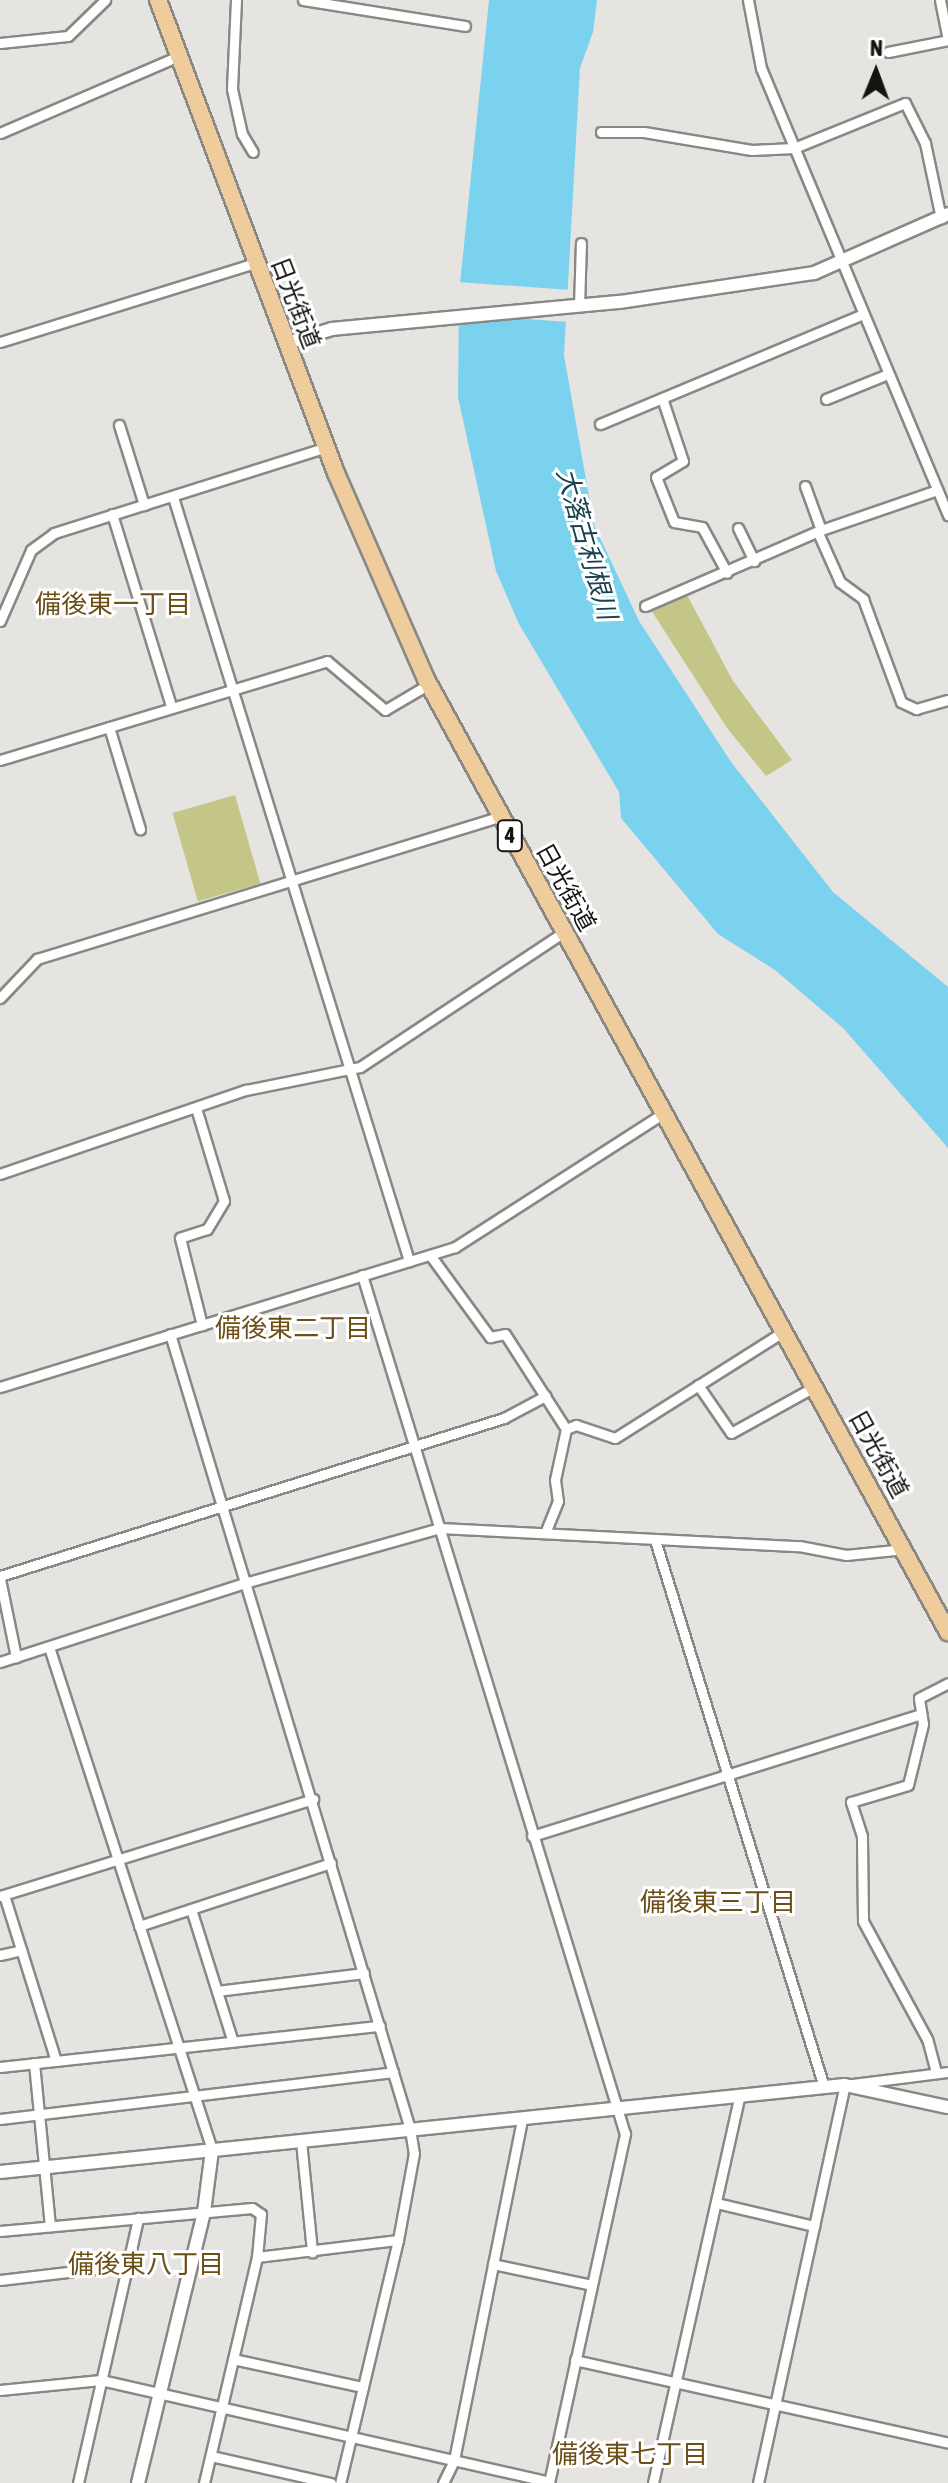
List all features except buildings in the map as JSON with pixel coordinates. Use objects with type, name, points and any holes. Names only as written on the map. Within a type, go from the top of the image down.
[{"type":"highway","name":"日光街道","points":[[158,0],[326,447],[429,684],[947,1628]]},
{"type":"street","points":[[0,43],[68,36],[105,0]]},
{"type":"street","points":[[236,0],[232,89],[242,134],[253,152]]},
{"type":"street","points":[[303,0],[465,26]]},
{"type":"street","points":[[748,0],[761,68],[948,516]]},
{"type":"street","points":[[888,52],[948,40],[940,0]]},
{"type":"street","points":[[0,133],[179,56]]},
{"type":"street","points":[[287,343],[332,329],[579,306],[753,283],[844,264],[945,216],[925,143],[905,103],[794,148],[752,150],[644,132],[601,132]]},
{"type":"street","points":[[579,306],[581,243]]},
{"type":"street","points":[[0,342],[255,263]]},
{"type":"street","points":[[600,424],[863,314]]},
{"type":"street","points":[[826,399],[888,374]]},
{"type":"street","points":[[662,398],[683,461],[656,477],[674,522],[702,527],[727,573]]},
{"type":"street","points":[[119,425],[144,505]]},
{"type":"street","points":[[0,621],[4,601],[31,550],[54,533],[326,447]]},
{"type":"street","points":[[805,486],[840,582],[863,599],[901,702],[916,709],[948,700]]},
{"type":"street","points":[[645,606],[820,532],[937,490]]},
{"type":"street","points":[[173,497],[409,1261]]},
{"type":"street","points":[[112,514],[171,706]]},
{"type":"street","points":[[738,528],[754,561]]},
{"type":"street","points":[[0,760],[327,661],[385,710],[429,684]]},
{"type":"street","points":[[109,727],[140,829]]},
{"type":"street","points":[[0,998],[37,959],[500,817]]},
{"type":"street","points":[[0,1174],[246,1090],[352,1070],[564,932]]},
{"type":"street","points":[[196,1108],[224,1201],[207,1229],[180,1238],[202,1325]]},
{"type":"street","points":[[0,1387],[455,1247],[664,1113]]},
{"type":"street","points":[[430,1255],[490,1337],[505,1334],[566,1429],[555,1480],[558,1501],[546,1530]]},
{"type":"street","points":[[0,2390],[101,2380],[549,2483],[625,2134],[621,2110],[532,1836],[362,1275]]},
{"type":"street","points":[[566,1429],[576,1425],[615,1438],[784,1331]]},
{"type":"street","points":[[170,1334],[313,1799],[410,2129],[414,2153],[398,2240],[340,2483]]},
{"type":"street","points":[[698,1385],[731,1433],[814,1387]]},
{"type":"street","points":[[16,1657],[0,1577],[504,1418],[545,1396]]},
{"type":"street","points":[[0,1662],[248,1582],[440,1528],[546,1530],[655,1540],[799,1546],[846,1555],[905,1549]]},
{"type":"street","points":[[655,1540],[824,2087]]},
{"type":"street","points":[[49,1647],[212,2150],[204,2212],[138,2483]]},
{"type":"street","points":[[936,2072],[927,2039],[863,1921],[862,1836],[851,1802],[908,1785],[921,1714],[919,1698],[948,1683]]},
{"type":"street","points":[[532,1836],[921,1714]]},
{"type":"street","points":[[56,2061],[2,1896],[313,1799]]},
{"type":"street","points":[[139,1926],[331,1863]]},
{"type":"street","points":[[191,1909],[233,2042]]},
{"type":"street","points":[[0,1955],[21,1950]]},
{"type":"street","points":[[217,1991],[364,1973]]},
{"type":"street","points":[[0,2067],[380,2026]]},
{"type":"street","points":[[34,2063],[50,2226]]},
{"type":"street","points":[[0,2119],[393,2072]]},
{"type":"street","points":[[0,2172],[739,2098],[948,2072]]},
{"type":"street","points":[[845,2085],[948,2107]]},
{"type":"street","points":[[758,2483],[845,2085]]},
{"type":"street","points":[[653,2483],[739,2098]]},
{"type":"street","points":[[443,2483],[454,2460],[522,2119]]},
{"type":"street","points":[[301,2141],[312,2252]]},
{"type":"street","points":[[716,2203],[814,2226]]},
{"type":"street","points":[[0,2231],[252,2208],[261,2214],[257,2257],[204,2483]]},
{"type":"street","points":[[78,2483],[138,2218]]},
{"type":"street","points":[[257,2257],[398,2240]]},
{"type":"street","points":[[493,2264],[592,2285]]},
{"type":"street","points":[[0,2280],[127,2265]]},
{"type":"street","points":[[233,2359],[363,2387]]},
{"type":"street","points":[[575,2360],[776,2401],[948,2443]]},
{"type":"street","points":[[211,2456],[331,2483]]},
{"type":"green space","points":[[687,595],[733,681],[792,760],[766,776],[727,728],[651,610]]},
{"type":"green space","points":[[235,795],[260,883],[198,901],[173,813]]},
{"type":"water","name":"大落古利根川","points":[[489,0],[597,0],[593,32],[580,68],[564,355],[594,525],[639,621],[731,762],[833,892],[948,987],[948,1148],[843,1028],[775,970],[718,934],[621,818],[619,792],[519,624],[496,571],[458,397],[459,294]]},
{"type":"pier","points":[[454,282],[571,290],[569,322],[452,314]]},
{"type":"district","name":"備後東一丁目","points":[[113,605]]},
{"type":"district","name":"備後東二丁目","points":[[293,1329]]},
{"type":"district","name":"備後東三丁目","points":[[718,1903]]},
{"type":"district","name":"備後東八丁目","points":[[146,2265]]},
{"type":"district","name":"備後東七丁目","points":[[630,2455]]}]
